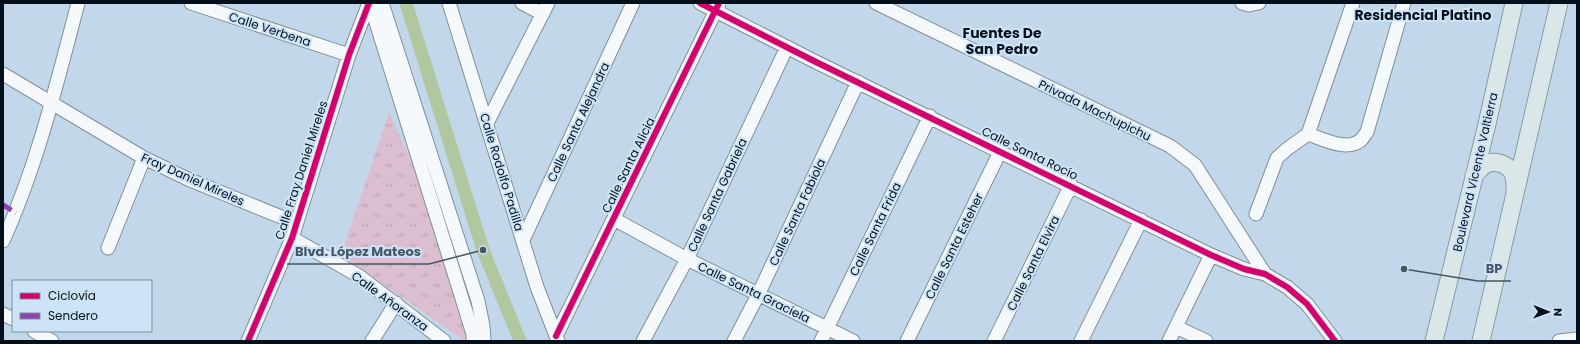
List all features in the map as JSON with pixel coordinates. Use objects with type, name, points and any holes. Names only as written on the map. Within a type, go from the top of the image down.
[{"type":"main road","name":"Boulevard Vicente Valtierra","points":[[1434,341],[1474,175],[1488,124],[1514,3]]},
{"type":"main road","points":[[1480,341],[1559,3]]},
{"type":"main road","points":[[1474,175],[1484,165],[1492,162],[1502,164],[1509,168],[1513,174],[1516,190]]},
{"type":"street","points":[[3,240],[16,213],[51,103],[78,3]]},
{"type":"street","name":"Calle Verbena","points":[[191,3],[349,55]]},
{"type":"street","points":[[370,3],[474,341]]},
{"type":"street","name":"Calle Fray Daniel Mireles","points":[[248,341],[292,238],[349,55],[370,3]]},
{"type":"street","points":[[382,3],[476,294],[483,326],[484,341]]},
{"type":"street","name":"Calle Rodolfo Padilla","points":[[449,3],[537,287],[557,339]]},
{"type":"street","points":[[487,124],[546,9],[522,3]]},
{"type":"street","name":"Calle Santa Alejandra","points":[[523,240],[633,3]]},
{"type":"street","name":"Calle Santa Rocío","points":[[700,3],[718,7],[788,47],[1212,255],[1244,269],[1265,274],[1287,287],[1307,304],[1335,341]]},
{"type":"street","name":"Privada Machupichu","points":[[876,3],[1175,149],[1195,165],[1265,274]]},
{"type":"street","points":[[1242,3],[1248,5],[1259,3]]},
{"type":"street","points":[[1256,214],[1277,158],[1308,134],[1353,3]]},
{"type":"street","points":[[1308,134],[1338,144],[1346,145],[1361,140],[1367,132],[1404,3]]},
{"type":"street","name":"Calle Santa Alicia","points":[[557,339],[718,7]]},
{"type":"street","name":"Calle Santa Gabriela","points":[[643,341],[687,259],[788,47]]},
{"type":"street","points":[[3,74],[51,103]]},
{"type":"street","name":"Calle Santa Fabiola","points":[[734,341],[758,295],[858,82]]},
{"type":"street","name":"Fray Daniel Mireles","points":[[51,103],[144,158],[190,180],[296,223]]},
{"type":"street","name":"Calle Santa Frida","points":[[821,341],[930,116]]},
{"type":"street","name":"Calle Santa Esteher","points":[[907,341],[1000,152]]},
{"type":"street","points":[[108,248],[144,158]]},
{"type":"street","name":"Calle Santa Elvira","points":[[994,341],[1071,185]]},
{"type":"street","name":"Calle Santa Graciela","points":[[614,219],[687,259],[853,341]]},
{"type":"street","points":[[1081,341],[1141,220]]},
{"type":"street","name":"Calle Añoranza","points":[[292,238],[359,276],[444,341]]},
{"type":"street","points":[[1169,341],[1212,255]]},
{"type":"street","points":[[372,341],[396,303]]},
{"type":"street","points":[[3,314],[12,318]]},
{"type":"street","points":[[1176,327],[1206,341]]},
{"type":"street","points":[[36,332],[52,341]]},
{"type":"street","points":[[1559,341],[1577,338]]},
{"type":"green space","points":[[389,112],[437,218],[469,341],[465,341],[341,255]]},
{"type":"waterway","points":[[406,3],[483,250],[520,341]]},
{"type":"marked path","points":[[3,205],[16,213]]},
{"type":"cycle path","points":[[248,341],[292,238],[349,55],[369,3]]},
{"type":"cycle path","points":[[700,3],[816,62],[1211,255],[1244,269],[1265,274],[1287,287],[1307,304],[1335,341]]},
{"type":"cycle path","points":[[556,336],[719,3]]},
{"type":"place","name":"Blvd. López Mateos","points":[[483,250]]},
{"type":"place","name":"BP","points":[[1404,269]]},
{"type":"district","name":"Residencial Platino","points":[[1423,15]]},
{"type":"district","name":"Fuentes De San Pedro","points":[[1002,42]]}]
